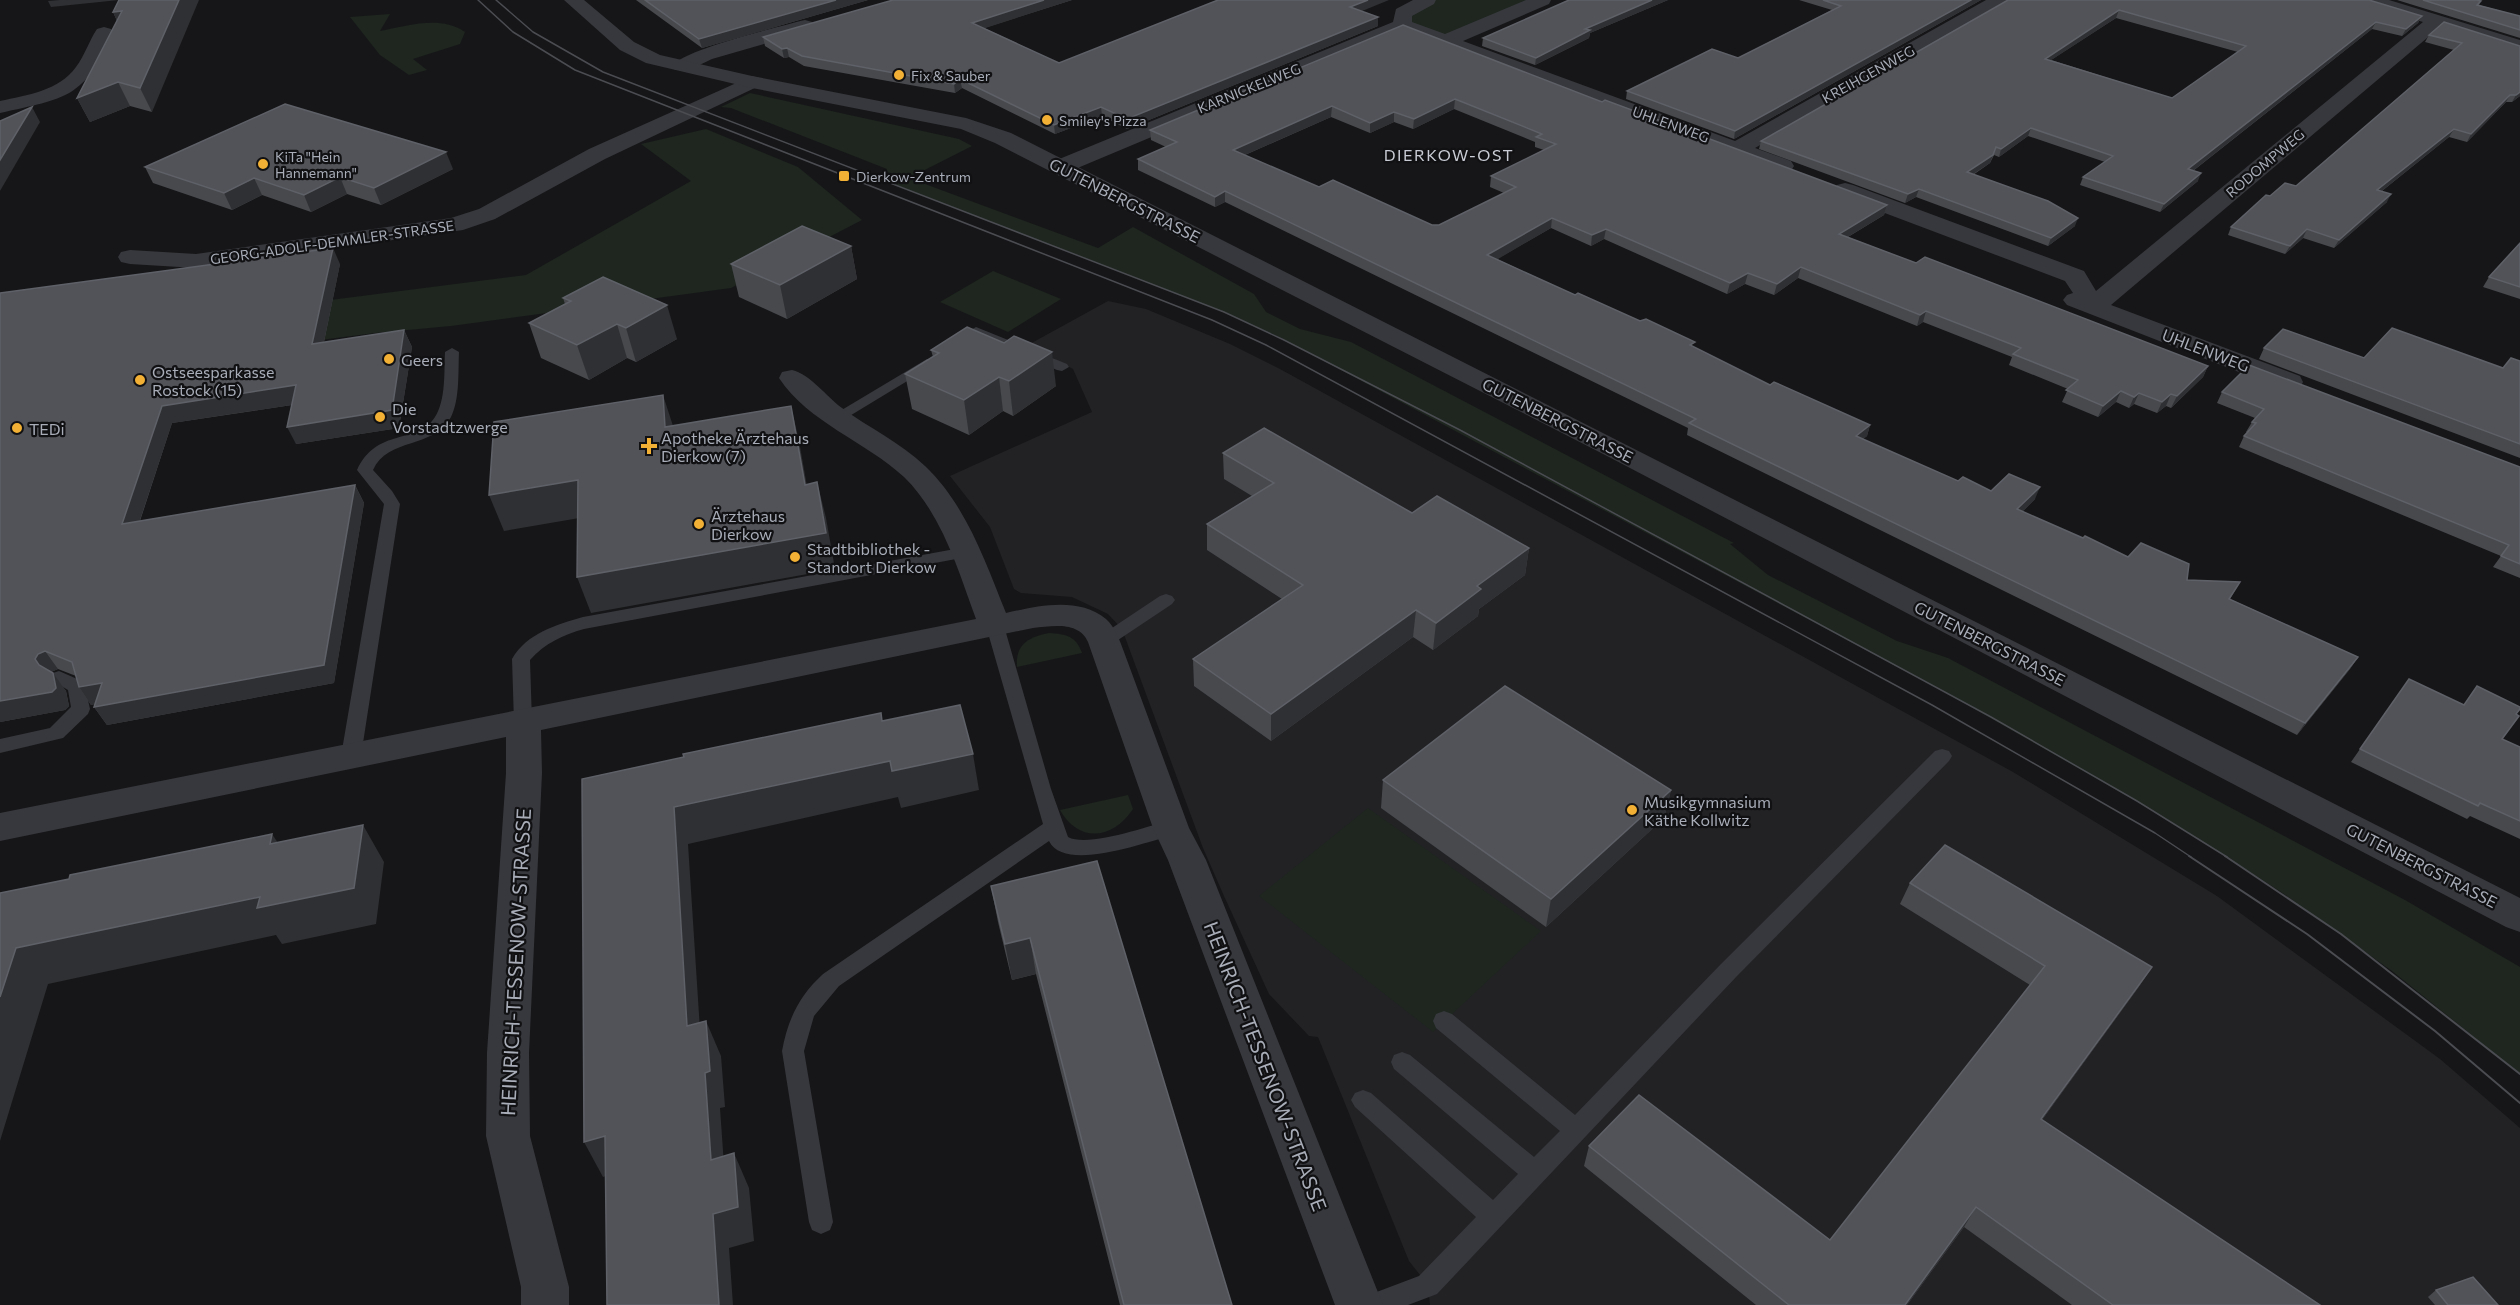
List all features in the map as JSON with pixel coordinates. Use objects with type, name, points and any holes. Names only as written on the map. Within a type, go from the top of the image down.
[{"type":"street","name":"GUTENBERGSTRASSE","points":[[573,0],[627,46],[653,58],[752,82],[966,124],[1003,138],[2520,916]]},
{"type":"street","name":"KARNICKELWEG","points":[[1060,166],[1402,25],[1403,13],[1427,0]]},
{"type":"street","points":[[1446,41],[1542,0]]},
{"type":"street","name":"KREIHGENWEG","points":[[1737,149],[2000,0]]},
{"type":"street","points":[[2370,0],[2520,46]]},
{"type":"street","points":[[682,66],[705,55],[829,20]]},
{"type":"street","name":"RODOMPWEG","points":[[2093,307],[2437,20]]},
{"type":"street","name":"UHLENWEG","points":[[1402,25],[1804,174]]},
{"type":"street","points":[[0,107],[46,95],[70,85],[78,79],[104,33]]},
{"type":"street","name":"GEORG-ADOLF-DEMMLER-STRASSE","points":[[130,257],[196,261],[455,225],[487,214],[597,154],[752,82]]},
{"type":"street","name":"UHLENWEG","points":[[1826,183],[1938,225],[1960,255],[2312,390]]},
{"type":"street","points":[[792,378],[822,406],[894,455],[917,474],[932,492],[966,552],[995,626]]},
{"type":"street","name":"HEINRICH-TESSENOW-STRASSE","points":[[0,827],[995,626],[1055,615],[1079,618],[1097,628],[1103,642],[1171,828],[1187,860],[1359,1305]]},
{"type":"street","name":"HEINRICH-TESSENOW-STRASSE","points":[[523,722],[524,773],[508,1053],[508,1136],[545,1287],[545,1305]]},
{"type":"lane","points":[[838,417],[976,331],[1062,367]]},
{"type":"lane","points":[[351,756],[392,504],[389,495],[368,476],[365,470],[367,461],[378,451],[399,440],[435,427],[444,415],[453,352]]},
{"type":"lane","points":[[523,722],[520,659],[533,644],[554,631],[583,623],[966,552]]},
{"type":"lane","points":[[1103,642],[1166,600]]},
{"type":"lane","points":[[995,626],[1011,672],[1060,842],[1071,848],[1089,848],[1171,828]]},
{"type":"lane","points":[[0,746],[56,733],[81,709],[77,687],[58,677]]},
{"type":"lane","points":[[1375,1305],[1428,1285],[1729,970],[1942,756]]},
{"type":"lane","points":[[821,1222],[793,1051],[798,1022],[810,1000],[831,980],[1054,827]]},
{"type":"lane","points":[[1444,1021],[1576,1130]]},
{"type":"lane","points":[[1402,1062],[1535,1173]]},
{"type":"lane","points":[[1364,1100],[1493,1216]]},
{"type":"shaded area","points":[[1427,0],[1542,0],[1446,41],[1402,25]]},
{"type":"shaded area","points":[[390,14],[380,31],[434,23],[445,24],[465,32],[460,44],[413,59],[427,70],[409,75],[380,55],[350,17]]},
{"type":"shaded area","points":[[750,93],[959,139],[972,146],[907,179],[948,172],[925,184],[1098,248],[1133,227],[1254,294],[1266,312],[1300,329],[1351,342],[1734,543],[1730,544],[1768,575],[1897,641],[1948,658],[2405,900],[2520,967],[2520,1074],[2392,971],[2281,892],[2167,819],[1950,695],[1283,339],[1224,312],[896,185],[904,180],[885,171],[887,169],[731,108],[721,107]]},
{"type":"shaded area","points":[[706,129],[798,167],[862,220],[731,288],[451,326],[375,333],[173,359],[0,342],[526,275],[691,181],[641,144]]},
{"type":"shaded area","points":[[993,271],[1061,299],[1008,332],[940,302]]},
{"type":"shaded area","name":"Musikgymnasium Käthe Kollwitz","points":[[1108,301],[1146,309],[1230,344],[1280,369],[2013,772],[2217,896],[2440,1059],[2520,1128],[2520,1305],[1430,1305],[1428,1285],[1409,1261],[1318,1037],[1309,1036],[1269,994],[1224,896],[1203,848],[1122,629],[1108,614],[1072,597],[1021,593],[1014,589],[990,527],[950,476],[1092,412],[1073,369],[1028,345]]},
{"type":"shaded area","points":[[1049,633],[1070,637],[1080,647],[1082,653],[1017,667],[1021,647],[1030,639]]},
{"type":"shaded area","points":[[1128,795],[1133,809],[1125,819],[1116,827],[1096,834],[1086,833],[1077,828],[1060,810]]},
{"type":"shaded area","points":[[1368,808],[1541,931],[1433,1032],[1259,896]]},
{"type":"building","points":[[119,0],[179,0],[140,88],[118,82],[77,98],[122,11],[113,12]]},
{"type":"building","points":[[645,0],[836,0],[699,39]]},
{"type":"building","points":[[893,0],[1044,0],[972,23],[1059,63],[1218,0],[1368,0],[1350,7],[1378,17],[1127,119],[1101,107],[1054,125],[960,79],[954,84],[802,56],[787,48],[782,49],[763,37]]},
{"type":"building","points":[[1569,0],[1652,0],[1585,29],[1590,30],[1536,58],[1483,38]]},
{"type":"building","points":[[1823,0],[1971,0],[1735,131],[1627,91],[1712,49],[1738,58],[1841,6]]},
{"type":"building","points":[[2008,0],[2369,0],[2422,16],[2406,29],[2376,22],[2188,169],[2201,173],[2164,204],[2083,177],[2113,156],[2031,128],[2001,149],[1996,147],[1993,155],[1967,172],[2048,201],[2078,218],[2051,238],[1919,189],[1908,194],[1761,141]],"holes":[[[2119,10],[2246,46],[2172,98],[2045,59]]]},
{"type":"building","points":[[2423,0],[2481,1],[2477,5],[2520,16],[2520,30]]},
{"type":"building","points":[[2444,22],[2520,46],[2520,92],[2510,95],[2471,134],[2454,129],[2377,190],[2391,194],[2339,240],[2307,229],[2290,246],[2231,227],[2266,195],[2270,196],[2285,183],[2296,186],[2462,43],[2429,35]]},
{"type":"building","points":[[1403,25],[1602,102],[1605,100],[1887,205],[1839,234],[1916,263],[1925,257],[2208,366],[2177,396],[2171,394],[2162,402],[2139,393],[2134,397],[2121,391],[2103,406],[2066,390],[2078,380],[2013,354],[2021,348],[1926,311],[1920,315],[1801,267],[1777,284],[1748,273],[1730,283],[1606,229],[1592,235],[1552,218],[1487,255],[1575,295],[1578,293],[1640,321],[1646,319],[1695,342],[1690,345],[1770,385],[1774,382],[1870,425],[1856,436],[1958,481],[1963,477],[1991,491],[2009,474],[2040,487],[2017,509],[2083,538],[2085,536],[2128,557],[2141,543],[2189,564],[2187,580],[2240,582],[2229,599],[2358,657],[2305,723],[1689,423],[1696,419],[1225,191],[1215,197],[1138,159],[1177,142],[1150,130]],"holes":[[[1455,99],[1542,134],[1536,137],[1556,144],[1491,176],[1516,187],[1439,225],[1432,225],[1333,180],[1319,187],[1233,150],[1332,106],[1370,123],[1394,112],[1414,119]]]},
{"type":"building","points":[[285,104],[446,152],[374,188],[340,177],[304,195],[254,178],[224,193],[145,167]]},
{"type":"building","points":[[32,107],[0,160],[0,121]]},
{"type":"building","points":[[802,226],[851,246],[780,285],[731,264]]},
{"type":"building","points":[[2520,243],[2520,287],[2489,277]]},
{"type":"building","points":[[333,248],[312,344],[404,330],[392,410],[287,427],[296,385],[162,406],[122,524],[355,485],[324,665],[94,707],[102,683],[79,687],[72,662],[45,651],[38,654],[35,659],[39,665],[53,673],[56,688],[52,692],[0,701],[0,293]]},
{"type":"building","points":[[603,277],[667,305],[626,328],[617,324],[577,345],[529,323],[571,301],[563,298]]},
{"type":"building","points":[[967,327],[1004,343],[1014,336],[1052,352],[1009,381],[999,377],[964,400],[905,374],[939,353],[931,350]]},
{"type":"building","points":[[2392,328],[2503,368],[2511,358],[2520,361],[2520,444],[2264,348],[2283,329],[2364,358]]},
{"type":"building","points":[[2249,365],[2520,467],[2520,564],[2501,556],[2509,545],[2244,436],[2256,423],[2252,422],[2264,409],[2222,392]]},
{"type":"building","points":[[663,395],[665,427],[791,406],[805,485],[817,482],[826,533],[577,577],[578,480],[489,495],[494,422]]},
{"type":"building","points":[[1264,428],[1412,513],[1437,496],[1529,548],[1477,586],[1481,589],[1436,623],[1416,610],[1271,714],[1193,659],[1303,585],[1207,524],[1274,483],[1223,453]]},
{"type":"building","points":[[2409,679],[2464,705],[2477,686],[2520,707],[2516,714],[2519,716],[2502,739],[2520,747],[2520,821],[2480,803],[2478,806],[2360,749]]},
{"type":"building","points":[[1505,686],[1671,790],[1551,899],[1383,780]]},
{"type":"building","points":[[960,705],[973,754],[892,771],[890,761],[674,807],[687,1026],[706,1021],[710,1071],[705,1073],[711,1160],[734,1153],[738,1207],[713,1214],[719,1305],[607,1305],[605,1136],[584,1142],[582,779],[684,757],[683,754],[881,713],[882,721]]},
{"type":"building","points":[[363,825],[354,888],[257,908],[260,897],[16,948],[0,997],[0,893],[69,879],[70,875],[272,834],[270,844]]},
{"type":"building","points":[[1945,845],[2152,967],[2041,1119],[2320,1305],[2113,1305],[1976,1207],[1905,1305],[1789,1305],[1589,1146],[1639,1095],[1830,1240],[2045,966],[1910,883]]},
{"type":"building","points":[[1097,861],[1232,1305],[1124,1305],[1030,938],[1005,944],[991,886]]},
{"type":"building","points":[[2473,1277],[2498,1305],[2448,1305],[2436,1290]]},
{"type":"tram line","points":[[478,0],[513,32],[575,70],[1212,320],[1266,345],[1932,705],[2155,833],[2191,857]]},
{"type":"tram line","points":[[496,0],[533,32],[603,72],[1224,312],[1284,340],[1460,430],[1991,717],[2137,801],[2227,857]]},
{"type":"tram line","points":[[2189,856],[2307,934],[2435,1031],[2520,1103]]},
{"type":"tram line","points":[[2225,856],[2341,934],[2520,1074]]},
{"type":"place","name":"Fix & Sauber","points":[[899,75]]},
{"type":"place","name":"Smiley's Pizza","points":[[1047,120]]},
{"type":"place","name":"KiTa \"Hein Hannemann\"","points":[[263,164]]},
{"type":"place","name":"Dierkow-Zentrum","points":[[844,176]]},
{"type":"place","name":"Geers","points":[[389,359]]},
{"type":"place","name":"Ostseesparkasse Rostock (15)","points":[[140,380]]},
{"type":"place","name":"Die Vorstadtzwerge","points":[[380,417]]},
{"type":"place","name":"TEDi","points":[[17,428]]},
{"type":"place","name":"Apotheke Ärztehaus Dierkow (7)","points":[[649,446]]},
{"type":"place","name":"Ärztehaus Dierkow","points":[[699,524]]},
{"type":"place","name":"Stadtbibliothek - Standort Dierkow","points":[[795,557]]},
{"type":"place","name":"Musikgymnasium Käthe Kollwitz","points":[[1632,810]]},
{"type":"district","name":"DIERKOW-OST","points":[[1449,154]]}]
